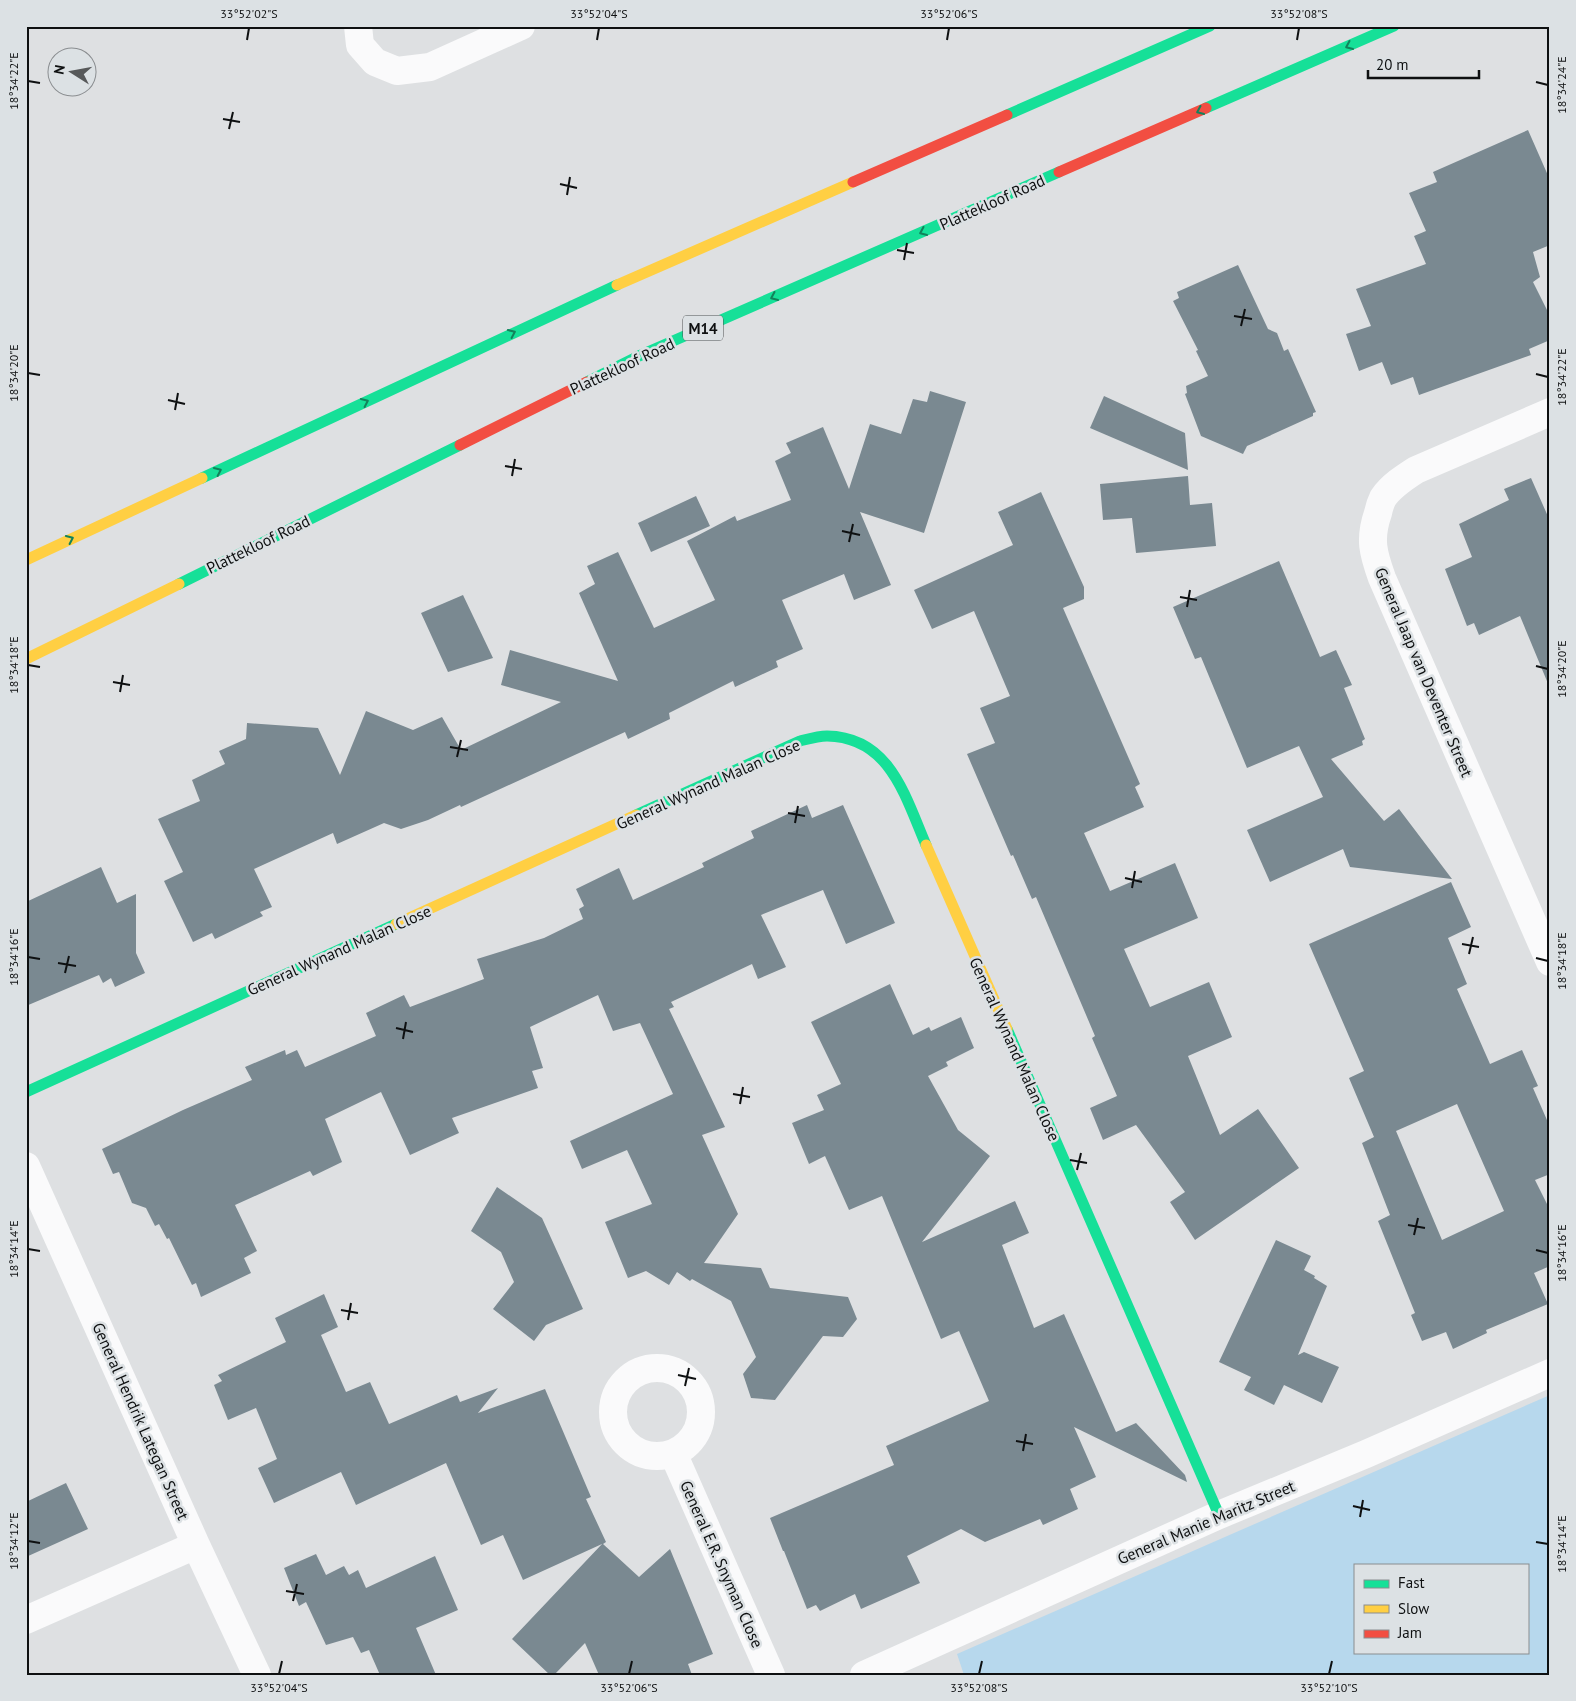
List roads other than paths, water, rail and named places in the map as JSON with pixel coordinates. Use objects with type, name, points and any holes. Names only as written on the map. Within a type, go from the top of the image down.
[{"type":"main road","points":[[26,560],[604,291],[1210,26]]},
{"type":"main road","name":"Plattekloof Road","points":[[26,659],[641,355],[1394,26]]},
{"type":"main road","name":"General Wynand Malan Close","points":[[26,1092],[800,741],[826,736],[857,741],[879,754],[898,780],[1219,1515]]},
{"type":"street","points":[[358,26],[360,45],[375,62],[397,71],[430,67],[521,26]]},
{"type":"street","name":"General Jaap van Deventer Street","points":[[1550,412],[1416,470],[1400,481],[1383,498],[1374,522],[1372,536],[1375,557],[1382,578],[1550,962]]},
{"type":"street","name":"General Hendrik Lategan Street","points":[[26,1166],[196,1545],[257,1675]]},
{"type":"street","name":"General Manie Maritz Street","points":[[864,1675],[1219,1515],[1366,1454],[1550,1373]]},
{"type":"street","name":"General E.R. Snyman Close","points":[[673,1453],[771,1675]]},
{"type":"street","points":[[26,1620],[196,1545]]}]
